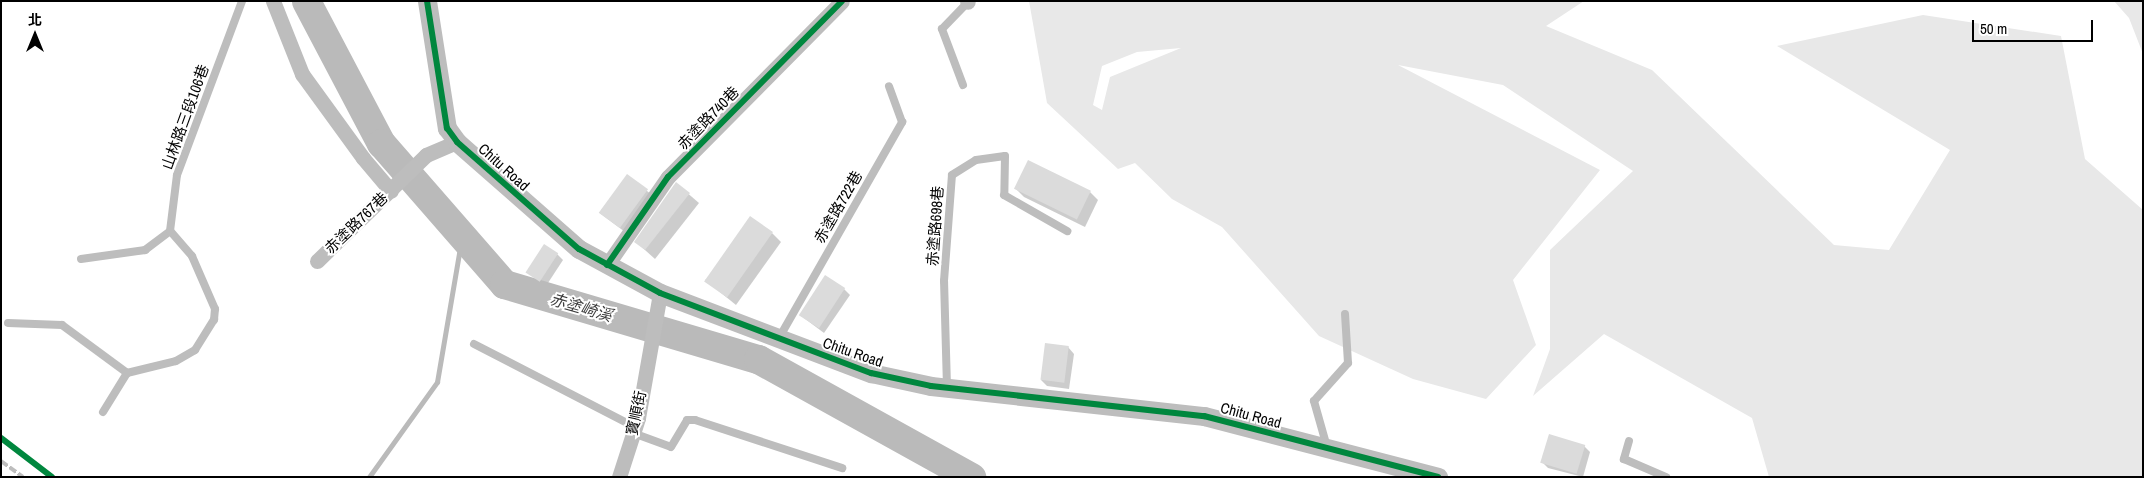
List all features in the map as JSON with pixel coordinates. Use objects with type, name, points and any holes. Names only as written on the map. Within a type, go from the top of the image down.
[{"type":"street","points":[[273,1],[302,74],[363,158],[393,188]]},
{"type":"street","name":"Chitu Road","points":[[427,1],[447,128],[457,142],[563,236],[659,302],[779,338],[871,373],[947,387],[1204,416],[1438,477]]},
{"type":"street","name":"赤塗路740巷","points":[[607,265],[668,177],[842,1]]},
{"type":"street","name":"赤塗路767巷","points":[[317,261],[426,154],[457,142]]},
{"type":"street","name":"寶順街","points":[[619,477],[634,430],[659,302]]},
{"type":"lane","name":"山林路三段106巷","points":[[170,231],[177,175],[242,1]]},
{"type":"lane","points":[[963,85],[942,29],[968,2]]},
{"type":"lane","name":"赤塗路722巷","points":[[779,338],[902,122],[889,86]]},
{"type":"lane","name":"赤塗路698巷","points":[[947,387],[944,281],[952,175],[976,160],[1005,156],[1004,195],[1067,231]]},
{"type":"lane","points":[[81,259],[145,250],[170,231],[192,256],[215,309],[214,320],[194,350],[176,362],[128,373],[104,412]]},
{"type":"lane","points":[[1328,448],[1314,401],[1348,363],[1345,314]]},
{"type":"lane","points":[[8,323],[62,325],[128,373]]},
{"type":"lane","points":[[474,344],[671,448],[687,420],[695,420],[842,468]]},
{"type":"lane","points":[[1629,441],[1624,459],[1662,476]]},
{"type":"shaded area","points":[[1029,1],[1584,1],[1546,26],[1652,70],[1834,245],[1889,250],[1950,150],[1777,46],[1923,15],[2061,36],[2085,159],[2143,210],[2143,477],[1769,477],[1752,418],[1604,334],[1533,396],[1550,349],[1550,250],[1633,171],[1503,85],[1398,65],[1600,170],[1513,280],[1536,345],[1486,399],[1413,379],[1319,336],[1222,227],[1172,199],[1135,163],[1118,169],[1047,103]],"holes":[[[1181,48],[1110,77],[1102,110],[1093,105],[1102,66],[1137,52]]]},
{"type":"shaded area","points":[[2114,1],[2143,1],[2143,54],[2129,18]]},
{"type":"building","points":[[1028,160],[1091,191],[1077,219],[1014,189]]},
{"type":"building","points":[[627,174],[648,189],[620,228],[599,213]]},
{"type":"building","points":[[676,182],[690,193],[645,250],[634,242]]},
{"type":"building","points":[[750,216],[773,232],[727,298],[704,282]]},
{"type":"building","points":[[544,244],[558,253],[540,282],[525,273]]},
{"type":"building","points":[[825,275],[845,288],[819,328],[799,315]]},
{"type":"building","points":[[1045,343],[1069,346],[1064,383],[1040,380]]},
{"type":"building","points":[[1549,434],[1585,445],[1577,474],[1540,463]]},
{"type":"waterway","name":"赤塗崎溪","points":[[306,1],[381,143],[504,284],[758,359],[971,477]]},
{"type":"waterway","points":[[369,477],[437,382],[462,235]]},
{"type":"railway","points":[[1,461],[23,477]]},
{"type":"cycle path","points":[[427,1],[447,128],[457,142],[579,249],[660,293],[871,373],[931,386],[1204,416],[1438,477]]},
{"type":"cycle path","points":[[607,265],[668,177],[842,1]]},
{"type":"cycle path","points":[[1,438],[52,477]]}]
